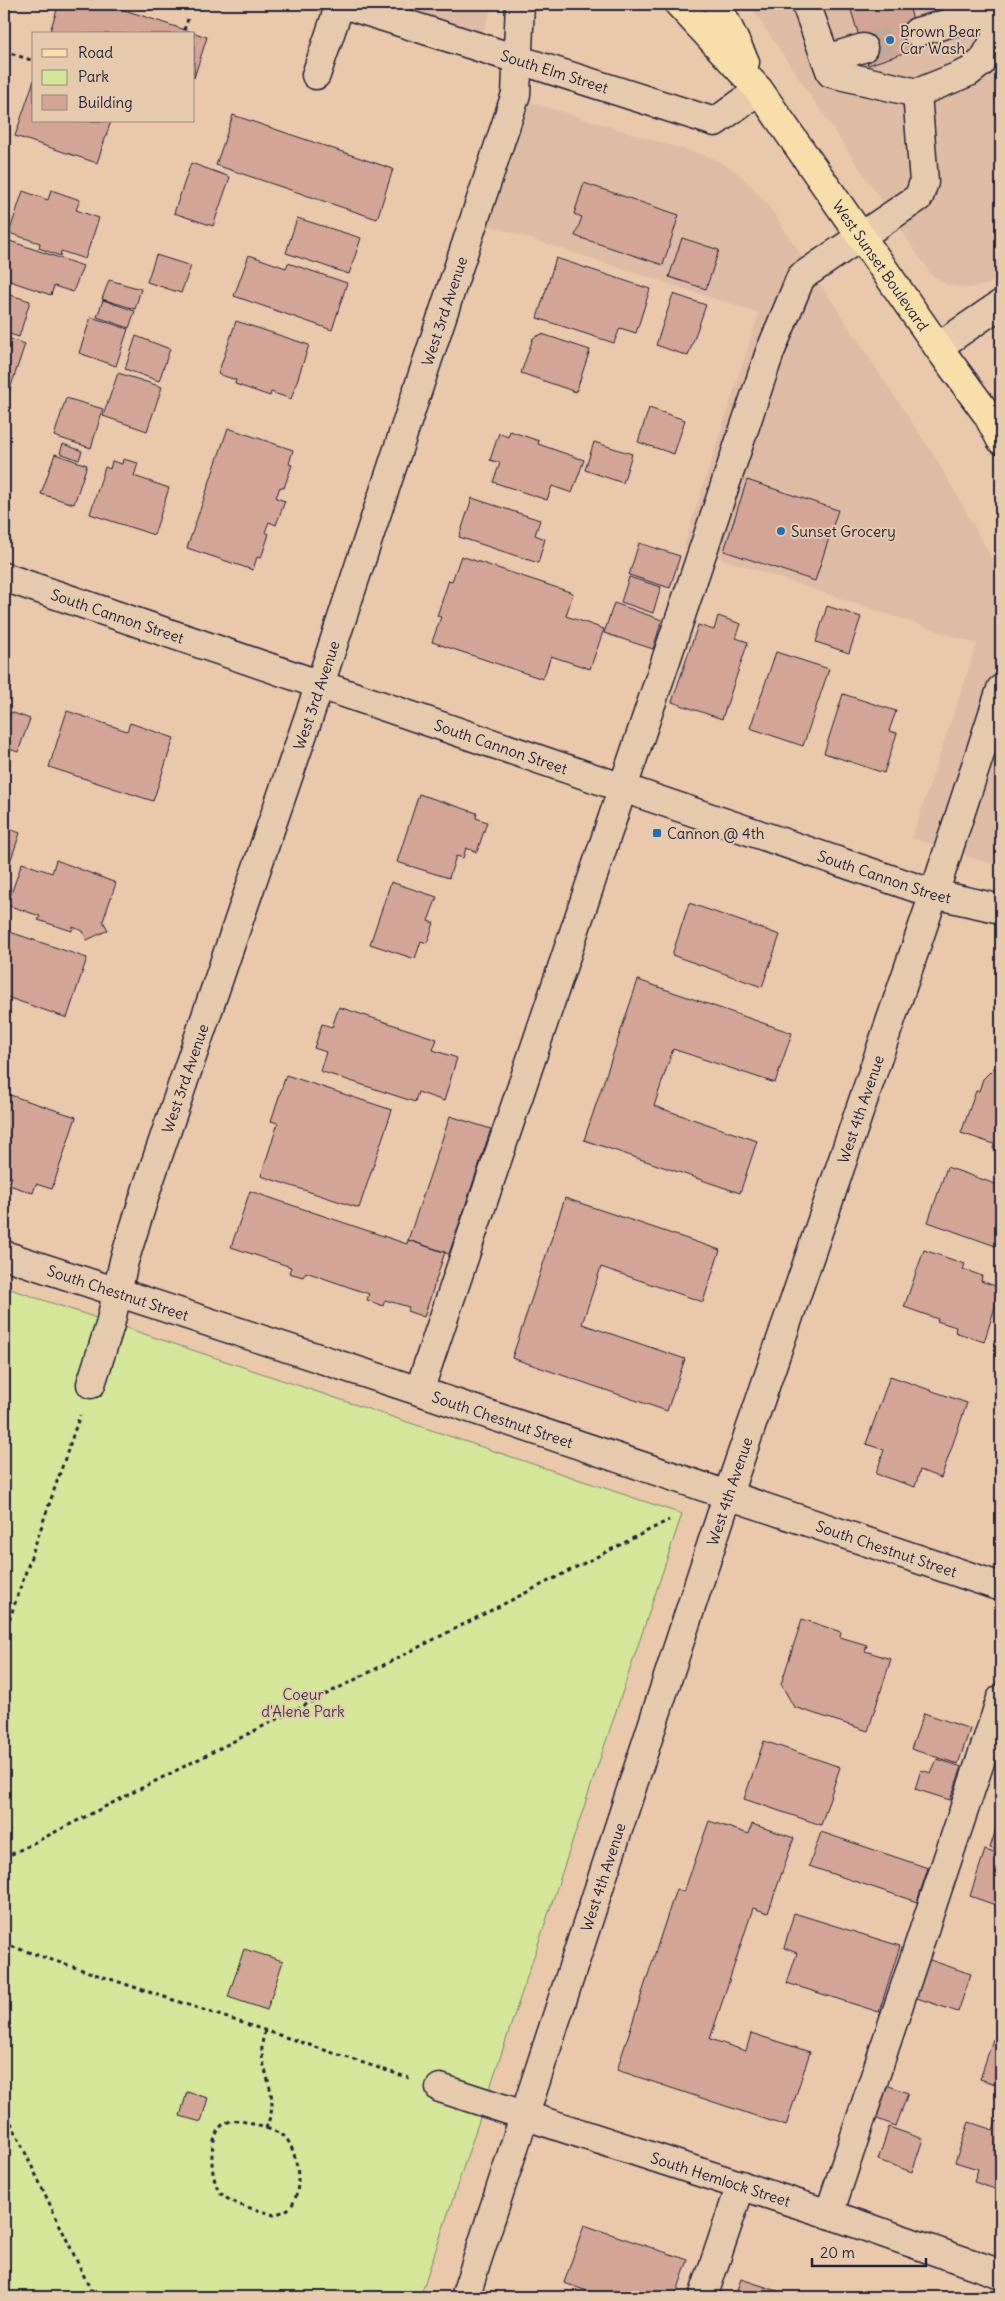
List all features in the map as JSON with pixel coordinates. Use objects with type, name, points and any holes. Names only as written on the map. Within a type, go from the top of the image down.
[{"type":"main road","name":"West Sunset Boulevard","points":[[680,4],[759,90],[938,347],[994,410],[1001,440]]},
{"type":"main road","name":"West Sunset Boulevard","points":[[717,4],[759,90]]},
{"type":"street","name":"South Elm Street","points":[[341,4],[714,122],[759,90]]},
{"type":"street","points":[[316,75],[341,4]]},
{"type":"street","name":"West 3rd Avenue","points":[[91,1384],[110,1324],[124,1261],[148,1184],[320,684],[516,94],[520,4]]},
{"type":"street","points":[[806,4],[831,73],[916,94],[969,72],[983,62],[998,36],[988,8],[917,32]]},
{"type":"street","points":[[826,59],[863,48]]},
{"type":"street","points":[[419,1391],[624,789],[770,352],[801,277],[863,237],[919,197],[924,182],[916,94]]},
{"type":"street","points":[[938,347],[1001,304]]},
{"type":"street","name":"South Cannon Street","points":[[4,577],[934,894],[1001,909]]},
{"type":"street","name":"West 4th Avenue","points":[[465,2297],[728,1494],[934,894],[1001,689]]},
{"type":"street","name":"South Chestnut Street","points":[[4,1255],[117,1294],[419,1391],[1001,1587]]},
{"type":"street","points":[[829,2214],[1001,1699]]},
{"type":"street","name":"South Hemlock Street","points":[[440,2088],[829,2214],[1001,2274]]},
{"type":"street","points":[[704,2297],[741,2185]]},
{"type":"path","points":[[184,30],[188,19]]},
{"type":"path","points":[[4,51],[32,60]]},
{"type":"path","points":[[4,1636],[91,1384]]},
{"type":"path","points":[[4,1858],[669,1520]]},
{"type":"path","points":[[4,1944],[440,2088]]},
{"type":"path","points":[[265,2031],[261,2054],[272,2103],[266,2128]]},
{"type":"path","points":[[4,2108],[94,2297]]},
{"type":"path","points":[[236,2120],[266,2128],[284,2136],[293,2149],[299,2180],[297,2196],[289,2208],[274,2215],[230,2201],[220,2191],[214,2172],[212,2143],[217,2130],[226,2122],[236,2120]]},
{"type":"shaded area","points":[[388,4],[493,4],[482,35]]},
{"type":"shaded area","points":[[749,4],[1001,4],[1001,276],[987,285],[968,288],[947,285],[931,274]]},
{"type":"shaded area","points":[[529,102],[712,158],[736,171],[768,205],[938,462],[991,557],[1001,580],[1001,867],[912,838],[977,644],[684,546],[759,313],[488,225]]},
{"type":"green space","name":"Coeur d'Alene Park","points":[[4,1287],[682,1514],[420,2297],[4,2297]]},
{"type":"building","points":[[59,4],[106,4],[192,32],[50,32]]},
{"type":"building","name":"Brown Bear Car Wash","points":[[849,4],[908,4],[922,47],[868,65]]},
{"type":"building","points":[[195,33],[207,37],[195,75]]},
{"type":"building","points":[[32,86],[32,122],[111,122],[97,163],[15,136]]},
{"type":"building","points":[[233,115],[393,169],[377,219],[216,165]]},
{"type":"building","points":[[191,163],[230,177],[213,226],[174,213]]},
{"type":"building","points":[[584,183],[679,215],[663,265],[575,236],[582,217],[574,214]]},
{"type":"building","points":[[51,190],[80,200],[76,210],[99,218],[85,259],[61,251],[60,256],[39,248],[40,243],[9,233],[23,191],[48,200]]},
{"type":"building","points":[[297,218],[361,238],[349,274],[286,253]]},
{"type":"building","points":[[682,238],[719,250],[706,289],[669,277]]},
{"type":"building","points":[[4,239],[83,266],[73,292],[54,286],[51,295],[4,279]]},
{"type":"building","points":[[156,255],[191,266],[181,293],[147,282]]},
{"type":"building","points":[[249,255],[286,268],[288,263],[347,283],[332,330],[234,296]]},
{"type":"building","points":[[556,258],[650,289],[636,333],[620,328],[614,343],[537,318]]},
{"type":"building","points":[[109,280],[141,289],[135,309],[102,299]]},
{"type":"building","points":[[4,293],[30,301],[19,337],[4,332]]},
{"type":"building","points":[[673,294],[706,305],[688,356],[656,345]]},
{"type":"building","points":[[103,300],[135,311],[129,328],[97,317]]},
{"type":"building","points":[[91,317],[128,329],[116,366],[79,353]]},
{"type":"building","points":[[236,321],[309,345],[291,399],[271,392],[270,396],[235,384],[236,380],[218,374]]},
{"type":"building","points":[[542,334],[590,350],[576,392],[521,373],[533,338]]},
{"type":"building","points":[[136,336],[170,349],[159,381],[125,369]]},
{"type":"building","points":[[4,337],[25,344],[8,395],[4,394]]},
{"type":"building","points":[[118,373],[162,387],[147,431],[103,416]]},
{"type":"building","points":[[66,398],[103,409],[91,448],[54,436]]},
{"type":"building","points":[[649,408],[685,420],[674,454],[638,442]]},
{"type":"building","points":[[228,428],[293,450],[289,464],[292,465],[284,488],[280,487],[276,498],[285,501],[276,525],[269,522],[265,532],[269,534],[261,558],[257,557],[253,570],[187,548]]},
{"type":"building","points":[[510,431],[539,441],[538,444],[584,460],[572,493],[552,486],[547,500],[493,482],[500,463],[490,460],[499,433],[508,437]]},
{"type":"building","points":[[594,442],[632,454],[623,483],[585,470]]},
{"type":"building","points":[[63,444],[82,451],[79,460],[60,453]]},
{"type":"building","points":[[55,454],[87,465],[74,504],[41,494]]},
{"type":"building","points":[[123,459],[138,463],[134,476],[169,488],[154,535],[90,514],[105,467],[110,469],[112,461],[122,464]]},
{"type":"building","name":"Sunset Grocery","points":[[747,480],[838,510],[815,581],[724,551]]},
{"type":"building","points":[[472,498],[540,520],[535,535],[545,539],[538,563],[459,537]]},
{"type":"building","points":[[639,543],[680,556],[670,588],[629,575]]},
{"type":"building","points":[[461,556],[573,593],[566,616],[604,629],[590,669],[551,656],[543,679],[432,642],[441,617],[437,616],[449,580],[452,581]]},
{"type":"building","points":[[629,577],[661,587],[653,613],[621,602]]},
{"type":"building","points":[[614,603],[662,620],[653,649],[604,633]]},
{"type":"building","points":[[827,606],[861,617],[849,653],[816,642]]},
{"type":"building","points":[[718,616],[741,624],[736,638],[748,642],[722,719],[672,702],[698,625],[714,630]]},
{"type":"building","points":[[776,652],[829,669],[803,746],[750,728]]},
{"type":"building","points":[[4,681],[11,683],[4,706]]},
{"type":"building","points":[[843,694],[896,711],[889,731],[897,733],[884,773],[824,753]]},
{"type":"building","points":[[67,711],[127,731],[130,723],[174,738],[153,801],[49,767]]},
{"type":"building","points":[[11,712],[30,719],[18,752],[4,747],[4,732]]},
{"type":"building","points":[[419,794],[477,813],[476,818],[487,822],[477,852],[466,848],[463,858],[456,856],[449,878],[397,862]]},
{"type":"building","points":[[4,827],[20,833],[8,868],[4,867]]},
{"type":"building","points":[[56,860],[116,883],[103,921],[108,930],[87,940],[83,931],[73,927],[72,931],[38,920],[40,916],[7,905],[22,863],[52,873]]},
{"type":"building","points":[[391,882],[437,897],[428,921],[434,923],[427,943],[421,941],[415,959],[370,944]]},
{"type":"building","points":[[689,903],[780,935],[762,987],[672,955]]},
{"type":"building","points":[[4,930],[87,958],[67,1018],[4,996]]},
{"type":"building","points":[[638,980],[792,1033],[775,1083],[673,1049],[654,1106],[757,1141],[740,1193],[584,1140]]},
{"type":"building","points":[[339,1007],[437,1039],[433,1050],[457,1058],[444,1101],[418,1092],[415,1102],[320,1071],[326,1052],[314,1048],[322,1024],[332,1027]]},
{"type":"building","points":[[1001,1066],[1001,1152],[993,1149],[994,1144],[961,1133],[976,1091],[979,1091],[983,1079],[994,1068]]},
{"type":"building","points":[[286,1075],[392,1110],[359,1208],[261,1176],[278,1123],[271,1121]]},
{"type":"building","points":[[4,1093],[76,1117],[52,1189],[36,1184],[33,1193],[9,1185],[12,1177],[4,1174]]},
{"type":"building","points":[[450,1116],[491,1129],[449,1254],[408,1240]]},
{"type":"building","points":[[947,1167],[1001,1186],[1001,1248],[928,1222]]},
{"type":"building","points":[[250,1191],[407,1244],[408,1240],[445,1252],[424,1317],[407,1311],[409,1307],[385,1300],[383,1306],[367,1300],[369,1294],[306,1272],[303,1277],[289,1273],[291,1267],[231,1247]]},
{"type":"building","points":[[565,1198],[720,1250],[703,1302],[601,1267],[582,1324],[685,1359],[667,1411],[512,1358]]},
{"type":"building","points":[[924,1250],[965,1264],[963,1269],[982,1276],[981,1281],[1001,1288],[984,1342],[955,1332],[956,1327],[937,1321],[938,1319],[904,1307]]},
{"type":"building","points":[[890,1376],[967,1403],[941,1478],[920,1470],[915,1487],[876,1474],[884,1450],[866,1444]]},
{"type":"building","points":[[802,1619],[841,1632],[840,1637],[867,1645],[865,1651],[891,1659],[868,1731],[794,1707],[781,1684]]},
{"type":"building","points":[[924,1713],[970,1729],[958,1764],[911,1749]]},
{"type":"building","points":[[764,1741],[840,1767],[821,1825],[744,1799]]},
{"type":"building","points":[[937,1759],[962,1767],[950,1800],[915,1789],[921,1770],[931,1773]]},
{"type":"building","points":[[1001,1813],[1001,1851],[990,1848]]},
{"type":"building","points":[[709,1821],[749,1834],[752,1824],[794,1838],[768,1913],[753,1908],[710,2039],[746,2051],[751,2033],[810,2052],[786,2126],[617,2070],[676,1889],[684,1892]]},
{"type":"building","points":[[821,1832],[928,1868],[917,1902],[809,1866]]},
{"type":"building","points":[[985,1850],[1001,1855],[1001,1907],[970,1896]]},
{"type":"building","points":[[794,1913],[900,1946],[879,2012],[787,1983],[797,1953],[784,1948]]},
{"type":"building","points":[[244,1949],[283,1961],[267,2010],[228,1997]]},
{"type":"building","points":[[927,1959],[971,1974],[958,2012],[914,1997]]},
{"type":"building","points":[[993,2039],[1001,2042],[1001,2086],[980,2079]]},
{"type":"building","points":[[884,2084],[908,2093],[896,2126],[872,2117]]},
{"type":"building","points":[[187,2092],[208,2098],[201,2122],[180,2116]]},
{"type":"building","points":[[996,2121],[1001,2123],[1001,2191],[974,2182],[978,2169],[955,2162],[969,2122],[993,2130]]},
{"type":"building","points":[[889,2127],[923,2139],[912,2172],[878,2160]]},
{"type":"building","points":[[584,2225],[688,2260],[675,2297],[605,2297],[564,2283]]},
{"type":"building","points":[[741,2279],[796,2297],[735,2297]]},
{"type":"tunnel","points":[[863,48],[917,32]]},
{"type":"place","name":"Brown Bear Car Wash","points":[[890,40]]},
{"type":"place","name":"Sunset Grocery","points":[[781,531]]},
{"type":"place","name":"Cannon @ 4th","points":[[657,833]]}]
